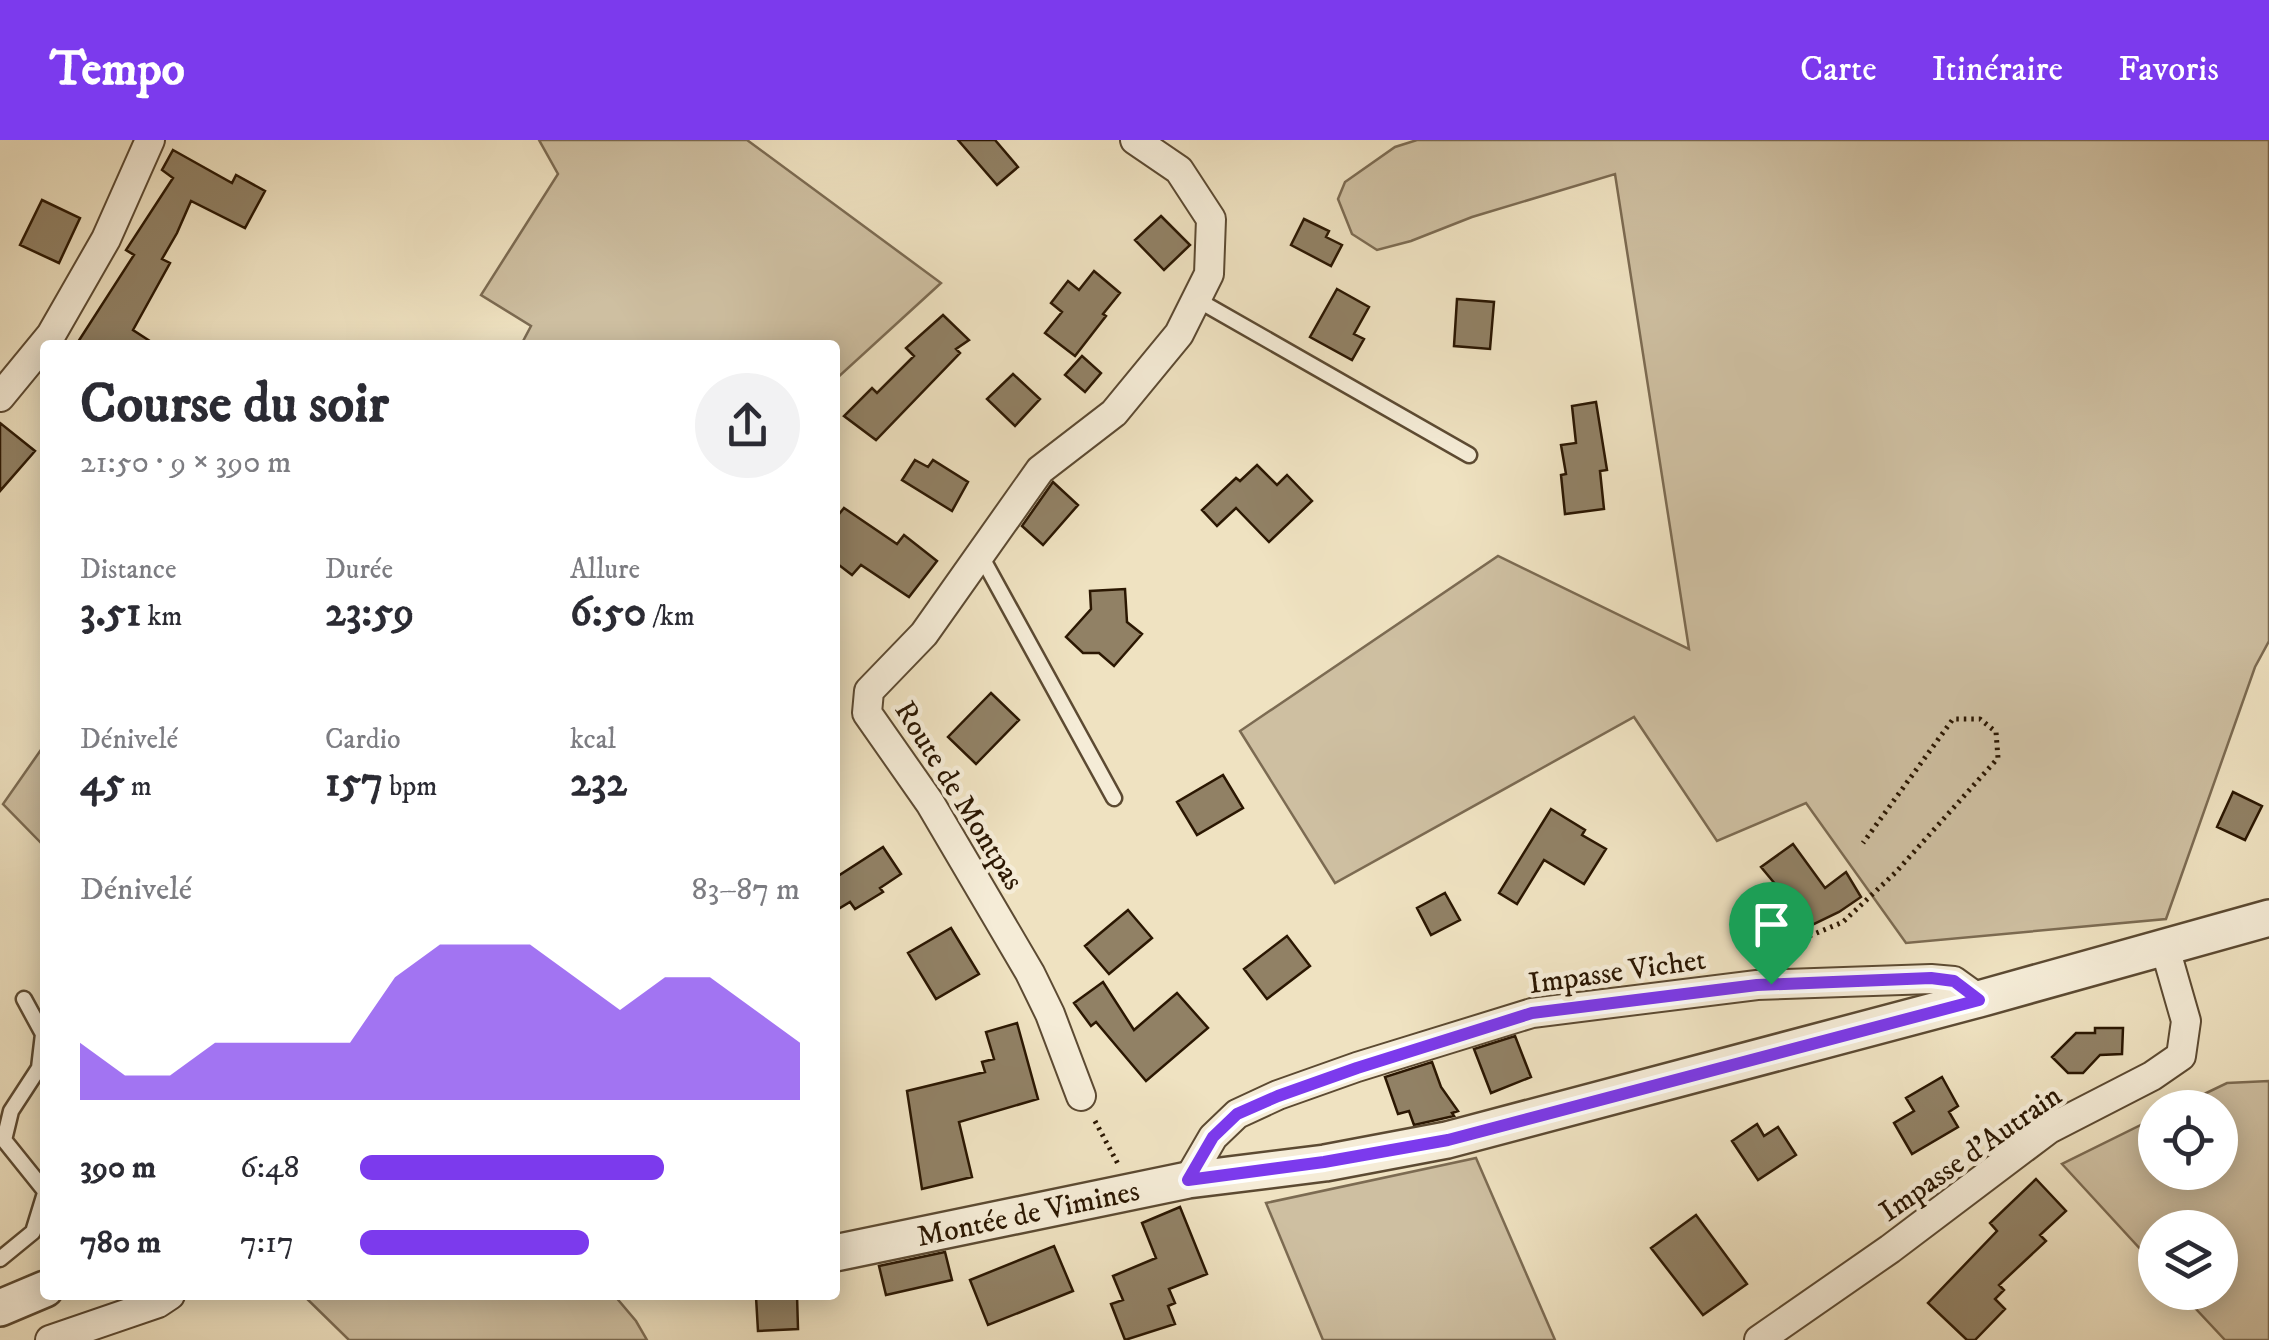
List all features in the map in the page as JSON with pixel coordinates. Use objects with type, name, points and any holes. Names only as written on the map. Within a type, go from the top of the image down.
[{"type":"street","points":[[48,340],[106,240],[150,140]]},
{"type":"street","name":"Route de Montpas","points":[[1081,1096],[1030,973],[930,803],[867,713],[869,692],[924,634],[1040,470],[1114,413],[1178,334],[1209,274],[1210,218],[1179,170],[1136,140]]},
{"type":"street","points":[[0,398],[40,349]]},
{"type":"street","name":"Montée de Vimines","points":[[840,1252],[1133,1190],[1448,1140],[1979,1000],[2269,918]]},
{"type":"street","name":"Impasse d'Autrain","points":[[1759,1340],[1890,1249],[2049,1129],[2152,1076],[2182,1056],[2186,1021],[2165,948]]},
{"type":"street","name":"Impasse Vichet","points":[[1188,1180],[1213,1137],[1237,1114],[1357,1068],[1532,1013],[1771,984],[1931,978],[1954,981],[1979,1000]]},
{"type":"street","points":[[0,1308],[40,1291]]},
{"type":"street","points":[[50,1340],[162,1300]]},
{"type":"lane","points":[[1196,299],[1469,455]]},
{"type":"lane","points":[[980,553],[1114,798]]},
{"type":"lane","points":[[24,999],[40,1027]]},
{"type":"lane","points":[[40,1068],[11,1111],[4,1140],[40,1186]]},
{"type":"lane","points":[[0,1260],[33,1232],[40,1209]]},
{"type":"path","points":[[1771,984],[1761,968],[1766,954],[1842,922],[1896,872],[1998,758],[1996,732],[1980,718],[1953,719],[1862,843]]},
{"type":"path","points":[[1081,1096],[1133,1190]]},
{"type":"shaded area","points":[[539,140],[747,140],[941,283],[840,375],[840,340],[524,340],[531,326],[481,295],[558,174]]},
{"type":"shaded area","points":[[1417,140],[2269,140],[2269,641],[2255,667],[2166,919],[1906,943],[1806,803],[1717,841],[1634,717],[1335,883],[1240,731],[1498,556],[1689,649],[1615,174],[1377,250],[1352,234],[1338,199],[1345,182],[1395,147]]},
{"type":"shaded area","points":[[40,751],[40,842],[3,804]]},
{"type":"shaded area","points":[[2269,1081],[2269,1340],[2225,1340],[2197,1310],[2238,1310],[2238,1210],[2138,1210],[2138,1247],[2062,1164],[2138,1126],[2138,1190],[2238,1190],[2238,1090],[2212,1090],[2227,1083]]},
{"type":"shaded area","points":[[1476,1158],[1555,1340],[1323,1340],[1266,1203]]},
{"type":"shaded area","points":[[308,1300],[618,1300],[647,1340],[349,1340]]},
{"type":"building","points":[[958,140],[995,140],[1018,167],[997,185]]},
{"type":"building","points":[[173,150],[232,183],[236,175],[265,191],[245,228],[191,201],[162,259],[170,263],[133,330],[148,340],[79,340],[134,255],[126,250],[173,178],[162,170]]},
{"type":"building","points":[[42,200],[80,218],[59,263],[20,245]]},
{"type":"building","points":[[1161,216],[1190,245],[1164,270],[1135,240]]},
{"type":"building","points":[[1304,219],[1329,231],[1326,237],[1342,245],[1331,266],[1291,245]]},
{"type":"building","points":[[1094,271],[1120,293],[1075,356],[1045,333],[1062,312],[1051,303],[1068,281],[1079,290]]},
{"type":"building","points":[[1337,289],[1369,307],[1354,334],[1364,339],[1352,360],[1310,337]]},
{"type":"building","points":[[1457,299],[1494,302],[1490,349],[1454,346]]},
{"type":"building","points":[[943,315],[969,340],[956,349],[960,353],[876,440],[844,416],[872,388],[877,393],[914,356],[906,348]]},
{"type":"building","points":[[1082,356],[1101,373],[1085,392],[1065,375]]},
{"type":"building","points":[[1013,374],[1040,399],[1015,426],[987,399]]},
{"type":"building","points":[[1596,402],[1607,470],[1600,471],[1604,509],[1565,514],[1561,475],[1566,474],[1561,445],[1576,443],[1572,406]]},
{"type":"building","points":[[0,423],[35,451],[0,491]]},
{"type":"building","points":[[915,460],[928,467],[933,460],[968,482],[952,511],[902,480]]},
{"type":"building","points":[[1257,465],[1277,485],[1287,475],[1312,501],[1269,542],[1236,508],[1217,526],[1202,510],[1236,478],[1240,481]]},
{"type":"building","points":[[1053,482],[1078,505],[1043,545],[1022,526]]},
{"type":"building","points":[[844,508],[897,544],[904,535],[937,561],[909,597],[861,565],[852,575],[840,566],[840,513]]},
{"type":"building","points":[[1125,589],[1127,622],[1142,634],[1114,666],[1099,653],[1083,653],[1066,637],[1091,609],[1090,591]]},
{"type":"building","points":[[991,693],[1019,720],[976,764],[948,737]]},
{"type":"building","points":[[1223,775],[1243,808],[1197,835],[1177,802]]},
{"type":"building","points":[[2233,792],[2262,806],[2245,840],[2217,827]]},
{"type":"building","points":[[1551,809],[1585,830],[1582,835],[1606,849],[1584,884],[1544,860],[1517,904],[1499,893]]},
{"type":"building","points":[[1793,844],[1825,888],[1846,872],[1861,897],[1810,926],[1761,867]]},
{"type":"building","points":[[883,847],[901,874],[880,888],[883,892],[855,909],[850,902],[840,908],[840,875]]},
{"type":"building","points":[[1445,893],[1460,920],[1431,935],[1417,908]]},
{"type":"building","points":[[1128,910],[1152,938],[1109,974],[1085,946]]},
{"type":"building","points":[[951,928],[979,974],[936,999],[908,953]]},
{"type":"building","points":[[1287,936],[1310,966],[1267,999],[1244,969]]},
{"type":"building","points":[[1103,982],[1134,1030],[1177,993],[1208,1028],[1146,1081],[1096,1022],[1091,1026],[1074,1003]]},
{"type":"building","points":[[1017,1023],[1038,1099],[959,1122],[972,1177],[922,1189],[907,1091],[985,1072],[982,1062],[994,1059],[986,1032]]},
{"type":"building","points":[[2095,1028],[2123,1028],[2122,1054],[2100,1055],[2083,1073],[2068,1073],[2052,1057],[2076,1033],[2095,1033]]},
{"type":"building","points":[[1515,1036],[1531,1077],[1491,1093],[1474,1049]]},
{"type":"building","points":[[1432,1062],[1441,1087],[1458,1111],[1452,1113],[1454,1116],[1414,1125],[1409,1111],[1398,1114],[1385,1077]]},
{"type":"building","points":[[1942,1077],[1958,1106],[1949,1112],[1958,1127],[1912,1154],[1894,1123],[1914,1111],[1906,1098]]},
{"type":"building","points":[[1757,1124],[1764,1136],[1778,1127],[1796,1155],[1758,1180],[1732,1141]]},
{"type":"building","points":[[2036,1179],[2066,1211],[2040,1235],[2046,1241],[1999,1285],[2004,1290],[1995,1299],[2005,1309],[1975,1340],[1967,1340],[1928,1303],[1997,1231],[1990,1223]]},
{"type":"building","points":[[1180,1207],[1207,1274],[1169,1289],[1175,1303],[1168,1306],[1175,1324],[1125,1340],[1111,1304],[1123,1300],[1113,1276],[1156,1258],[1142,1223]]},
{"type":"building","points":[[1696,1215],[1747,1284],[1703,1315],[1651,1248]]},
{"type":"building","points":[[1054,1246],[1073,1291],[988,1325],[970,1280]]},
{"type":"building","points":[[945,1252],[952,1280],[886,1295],[879,1266]]},
{"type":"building","points":[[756,1300],[797,1300],[798,1329],[758,1331]]},
{"type":"route","points":[[1931,978],[1954,981],[1979,1000],[1448,1140],[1188,1180],[1213,1137],[1237,1114],[1357,1068],[1532,1013],[1771,984],[1931,978]]}]
